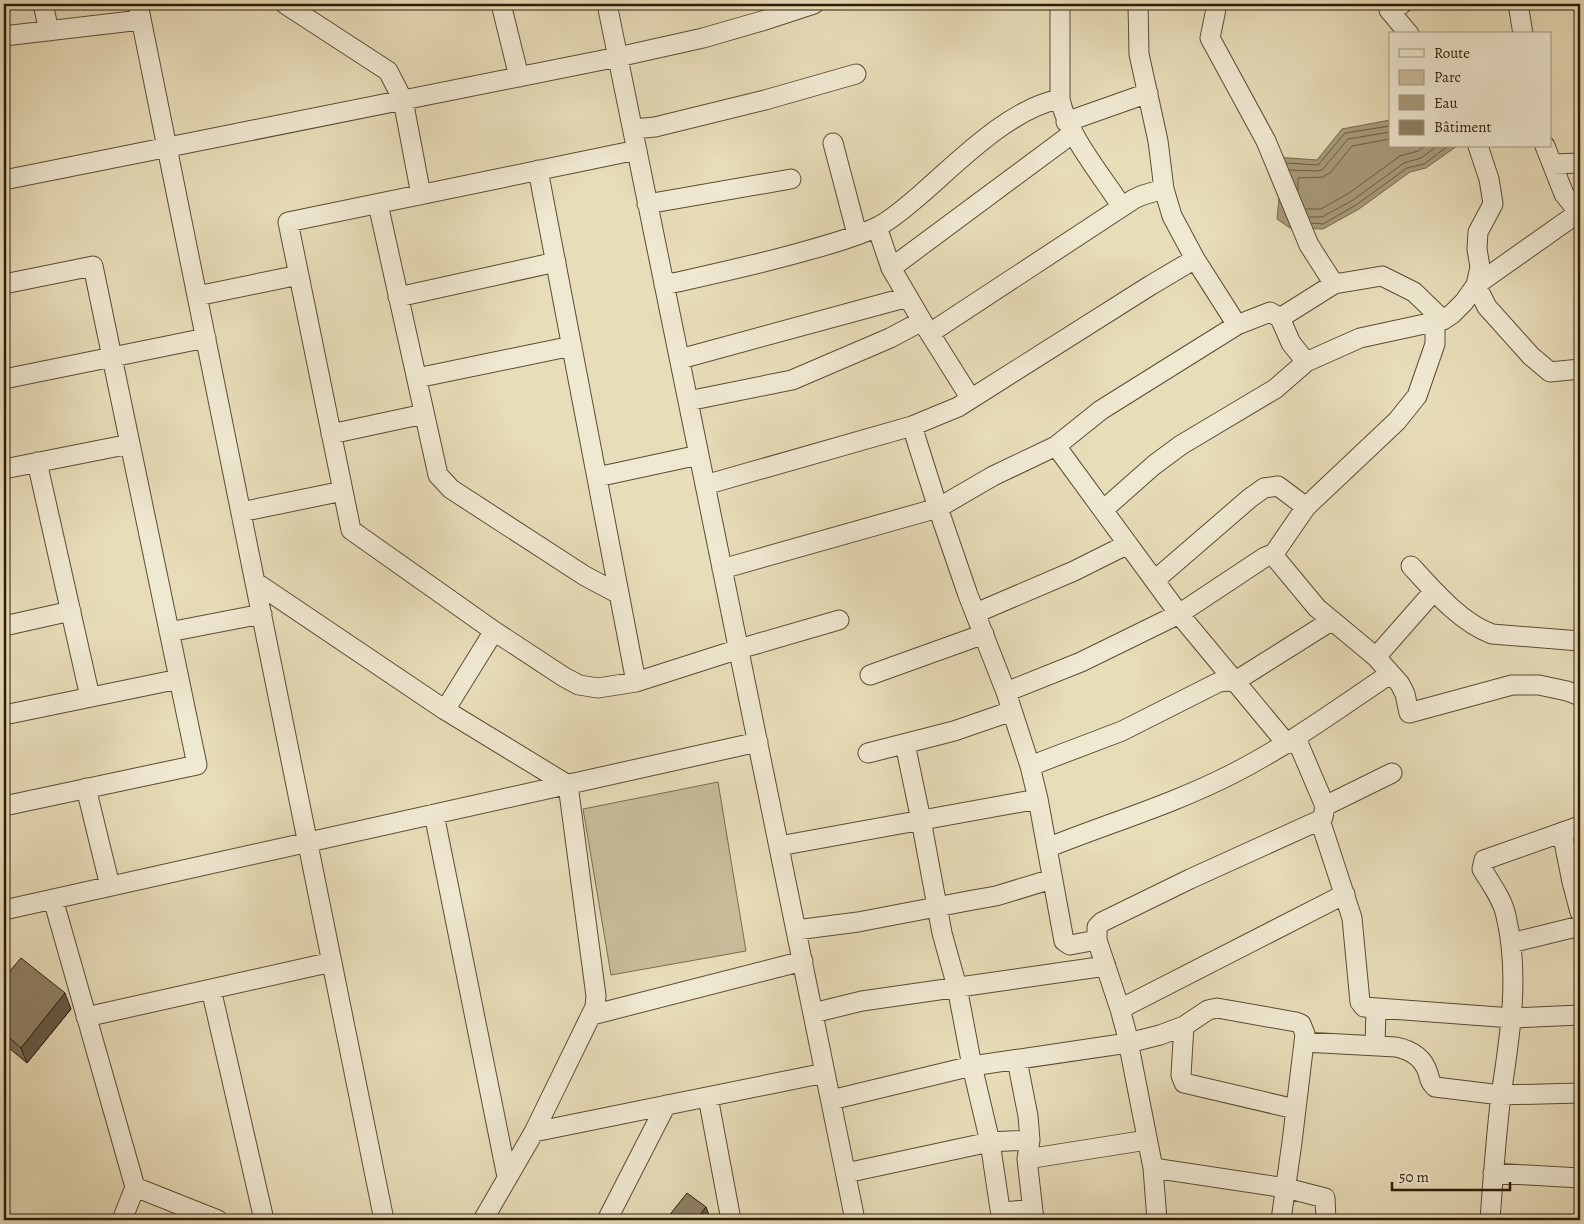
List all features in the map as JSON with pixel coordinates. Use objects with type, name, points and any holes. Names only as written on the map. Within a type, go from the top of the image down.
[{"type":"street","points":[[43,4],[49,31]]},
{"type":"street","points":[[285,4],[388,71],[403,100],[421,195]]},
{"type":"street","points":[[501,4],[518,77]]},
{"type":"street","points":[[607,4],[856,1220]]},
{"type":"street","points":[[4,180],[618,57],[703,38],[814,4]]},
{"type":"street","points":[[1060,4],[1060,99],[1070,127],[1122,207]]},
{"type":"street","points":[[1138,4],[1138,46],[1158,141],[1164,189],[1172,216],[1195,259],[1237,325]]},
{"type":"street","points":[[1217,4],[1210,38],[1266,141],[1309,245],[1334,284]]},
{"type":"street","points":[[1518,4],[1523,32]]},
{"type":"street","points":[[1392,6],[1408,32]]},
{"type":"street","points":[[4,36],[49,31],[140,12],[384,1220]]},
{"type":"street","points":[[632,129],[655,127],[765,100],[856,74]]},
{"type":"street","points":[[891,268],[1070,127],[1148,92]]},
{"type":"street","points":[[664,286],[781,258],[877,227],[903,210],[985,138],[1024,112],[1048,101],[1060,99]]},
{"type":"street","points":[[833,143],[857,234]]},
{"type":"street","points":[[1479,148],[1490,179],[1493,204],[1478,232],[1477,248],[1480,267],[1476,285],[1487,307],[1531,356],[1550,372],[1580,369]]},
{"type":"street","points":[[1103,510],[1181,445],[1275,389],[1306,362],[1360,338],[1439,322],[1452,314],[1464,302],[1476,285],[1579,214],[1564,194],[1546,148]]},
{"type":"street","points":[[637,150],[288,222],[351,530],[494,631],[579,685],[598,688],[636,682],[738,648],[839,620]]},
{"type":"street","points":[[1552,164],[1580,163]]},
{"type":"street","points":[[538,170],[636,682]]},
{"type":"street","points":[[647,204],[791,179]]},
{"type":"street","points":[[688,401],[792,380],[890,338],[926,327],[1142,195],[1164,189]]},
{"type":"street","points":[[378,204],[438,475],[451,489],[585,576],[619,594]]},
{"type":"street","points":[[877,227],[891,268],[971,399]]},
{"type":"street","points":[[705,485],[912,426],[971,399],[1195,259]]},
{"type":"street","points":[[398,297],[556,262]]},
{"type":"street","points":[[4,284],[93,266],[197,765],[4,806]]},
{"type":"street","points":[[197,296],[299,275]]},
{"type":"street","points":[[1280,318],[1334,284],[1382,276],[1414,292],[1439,322]]},
{"type":"street","points":[[680,359],[908,297]]},
{"type":"street","points":[[722,569],[938,508],[993,476],[1056,446],[1108,406],[1237,325],[1270,312],[1280,318],[1291,343],[1306,362]]},
{"type":"street","points":[[1273,555],[1306,507],[1396,421],[1417,396],[1435,344],[1439,322]]},
{"type":"street","points":[[4,379],[206,338]]},
{"type":"street","points":[[416,378],[572,346]]},
{"type":"street","points":[[331,434],[424,414]]},
{"type":"street","points":[[912,426],[938,508],[1006,692],[1030,766],[1065,942],[1070,945],[1097,940]]},
{"type":"street","points":[[4,469],[130,444]]},
{"type":"street","points":[[1056,446],[1179,614],[1234,682],[1291,741],[1323,813],[1354,928],[1360,1002],[1364,1008],[1512,1018],[1580,1015]]},
{"type":"street","points":[[597,477],[699,455]]},
{"type":"street","points":[[37,462],[90,697]]},
{"type":"street","points":[[1155,580],[1264,488],[1278,486],[1306,507]]},
{"type":"street","points":[[241,512],[343,491]]},
{"type":"street","points":[[976,613],[1074,571],[1128,544]]},
{"type":"street","points":[[1006,692],[1081,662],[1179,614],[1268,555],[1273,555]]},
{"type":"street","points":[[1273,555],[1313,604],[1376,657],[1402,689],[1409,713],[1512,685],[1539,684],[1567,690],[1580,696]]},
{"type":"street","points":[[1410,566],[1434,591],[1481,630],[1492,634],[1580,641]]},
{"type":"street","points":[[255,582],[445,710],[568,784]]},
{"type":"street","points":[[1376,657],[1434,591]]},
{"type":"street","points":[[4,626],[71,611]]},
{"type":"street","points":[[169,632],[262,614]]},
{"type":"street","points":[[1030,766],[1122,731],[1219,682],[1234,682],[1331,621]]},
{"type":"street","points":[[445,710],[494,631]]},
{"type":"street","points":[[870,676],[984,634]]},
{"type":"street","points":[[1047,848],[1159,806],[1213,783],[1291,741],[1390,674]]},
{"type":"street","points":[[4,714],[179,679]]},
{"type":"street","points":[[868,753],[954,731],[1012,711]]},
{"type":"street","points":[[4,910],[758,742]]},
{"type":"street","points":[[905,744],[922,820],[946,952],[957,987],[972,1066],[990,1142],[1000,1209],[1005,1212],[1033,1215],[1027,1159],[1030,1140],[1028,1116],[1017,1060]]},
{"type":"street","points":[[1157,1220],[1153,1168],[1128,1043],[1120,1009],[1097,940],[1097,927],[1102,922],[1323,813],[1392,773]]},
{"type":"street","points":[[483,1220],[534,1132],[592,1015],[596,996],[568,784]]},
{"type":"street","points":[[86,788],[110,886]]},
{"type":"street","points":[[779,846],[1038,799]]},
{"type":"street","points":[[434,814],[507,1177]]},
{"type":"street","points":[[1490,1220],[1501,1095],[1512,1018],[1513,986],[1511,943],[1506,914],[1501,901],[1482,869],[1484,860],[1571,829],[1572,882],[1580,912]]},
{"type":"street","points":[[796,930],[858,922],[996,896],[1052,880]]},
{"type":"street","points":[[1120,1009],[1345,894]]},
{"type":"street","points":[[53,899],[135,1187],[122,1220]]},
{"type":"street","points":[[1511,943],[1580,926]]},
{"type":"street","points":[[592,1015],[802,961]]},
{"type":"street","points":[[86,1017],[332,962]]},
{"type":"street","points":[[813,1013],[862,1001],[1106,966]]},
{"type":"street","points":[[211,989],[264,1220]]},
{"type":"street","points":[[831,1100],[972,1066],[1128,1043],[1160,1035],[1184,1026],[1208,1010],[1217,1008],[1296,1022],[1301,1024],[1303,1028],[1304,1042],[1281,1220]]},
{"type":"street","points":[[1375,1046],[1376,1008]]},
{"type":"street","points":[[1184,1026],[1181,1075],[1184,1082],[1295,1109]]},
{"type":"street","points":[[1304,1042],[1408,1049],[1417,1054],[1428,1072],[1429,1081],[1435,1087],[1501,1095],[1580,1093]]},
{"type":"street","points":[[534,1132],[825,1073]]},
{"type":"street","points":[[708,1097],[731,1220]]},
{"type":"street","points":[[607,1220],[666,1105]]},
{"type":"street","points":[[846,1173],[990,1142],[1030,1140]]},
{"type":"street","points":[[1027,1159],[1147,1140]]},
{"type":"street","points":[[1153,1168],[1286,1188],[1325,1198],[1326,1220]]},
{"type":"street","points":[[1493,1173],[1580,1178]]},
{"type":"street","points":[[135,1187],[218,1220]]},
{"type":"green space","points":[[718,782],[746,951],[611,975],[583,809]]},
{"type":"water","points":[[1389,120],[1389,148],[1454,148],[1426,168],[1410,172],[1359,209],[1323,229],[1290,228],[1277,219],[1280,188],[1275,157],[1317,160],[1342,129]]},
{"type":"building","points":[[21,958],[65,993],[21,1048],[4,1033],[4,978]]},
{"type":"building","points":[[687,1193],[706,1207],[696,1220],[672,1220],[668,1217]]}]
